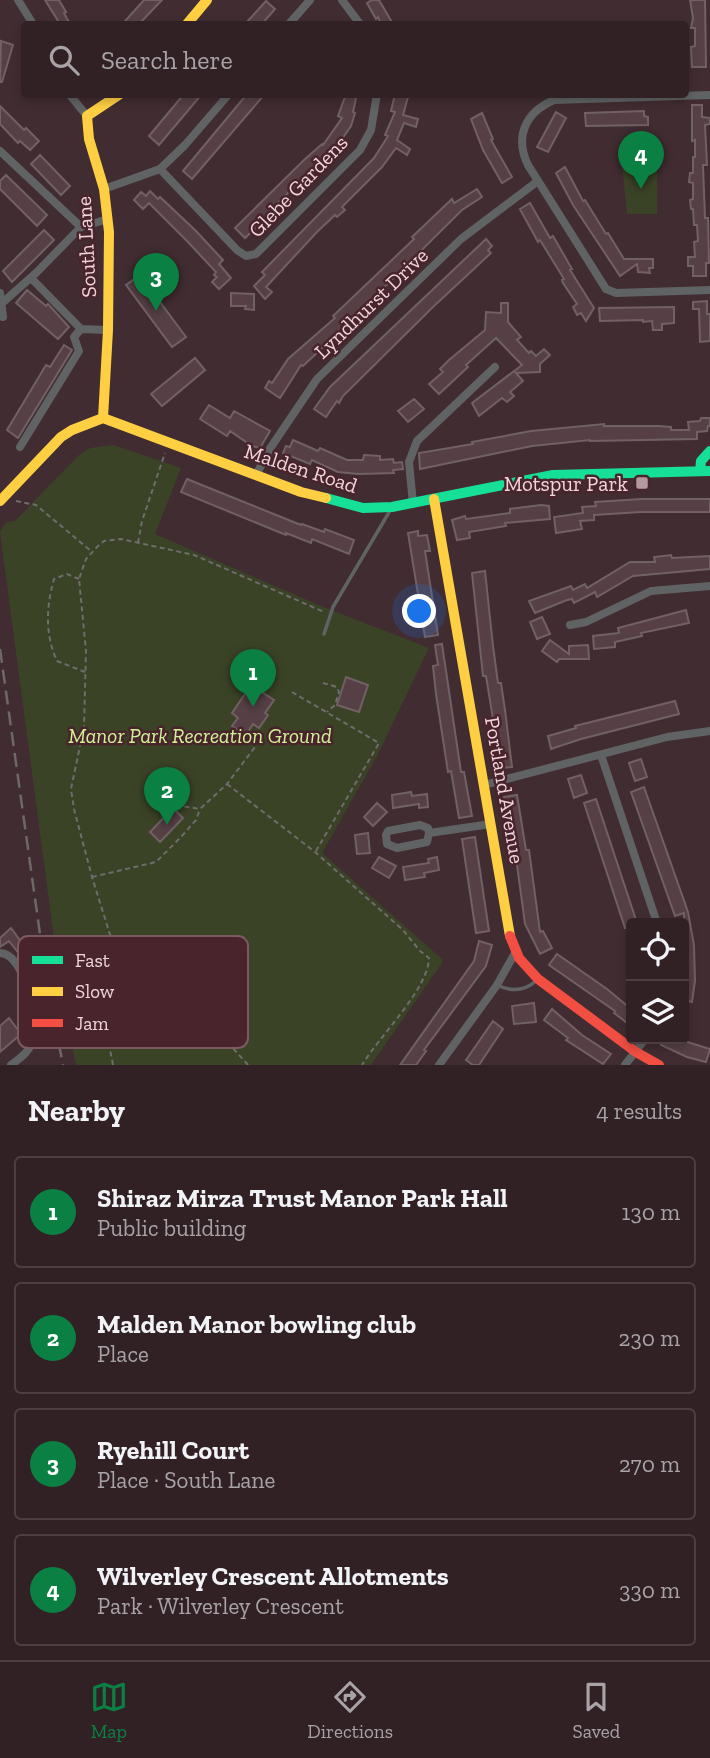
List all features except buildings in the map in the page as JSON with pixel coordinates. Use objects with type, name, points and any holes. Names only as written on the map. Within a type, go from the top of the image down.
[{"type":"street","points":[[18,0],[31,21]]},
{"type":"street","points":[[190,21],[207,0]]},
{"type":"street","points":[[292,21],[310,0]]},
{"type":"street","points":[[342,0],[358,21]]},
{"type":"street","points":[[689,95],[710,95]]},
{"type":"street","points":[[72,98],[88,116],[114,98]]},
{"type":"street","points":[[104,189],[160,169],[226,98]]},
{"type":"street","name":"Glebe Gardens","points":[[160,169],[237,250],[246,256],[256,254],[360,150],[371,130],[376,98]]},
{"type":"street","points":[[567,98],[545,104],[527,120],[522,130],[523,154],[601,281],[611,292],[710,290]]},
{"type":"street","name":"South Lane","points":[[88,116],[89,139],[104,189],[108,219],[108,330],[103,418]]},
{"type":"street","points":[[0,151],[81,227]]},
{"type":"street","name":"Lyndhurst Drive","points":[[256,475],[271,447],[317,379],[475,226],[538,181]]},
{"type":"street","points":[[2,304],[81,227],[108,219]]},
{"type":"street","points":[[31,278],[81,329],[108,330]]},
{"type":"street","points":[[0,293],[3,317]]},
{"type":"street","points":[[20,447],[79,351],[74,337],[81,329]]},
{"type":"street","points":[[413,504],[410,462],[417,441],[495,367]]},
{"type":"street","points":[[3,498],[61,437],[103,418]]},
{"type":"street","name":"Malden Road","points":[[103,418],[256,475],[349,506],[392,507],[413,504],[553,475],[705,471]]},
{"type":"street","points":[[705,471],[701,461],[710,451]]},
{"type":"street","name":"Portland Avenue","points":[[434,499],[509,933],[515,953]]},
{"type":"street","points":[[570,625],[586,622],[642,593],[710,586]]},
{"type":"street","points":[[484,785],[667,737],[710,731]]},
{"type":"street","points":[[601,755],[655,918]]},
{"type":"street","points":[[429,833],[491,824]]},
{"type":"street","points":[[420,825],[428,828],[429,833],[427,842],[423,844],[391,847],[386,840],[388,831],[393,828],[420,825]]},
{"type":"street","points":[[0,953],[8,954],[18,968]]},
{"type":"street","points":[[439,1065],[496,985],[515,953],[526,969],[538,979],[636,1052],[659,1065]]},
{"type":"street","points":[[625,1065],[642,1044]]},
{"type":"street","points":[[11,1065],[29,1048]]},
{"type":"lane","points":[[324,634],[330,615],[392,507]]},
{"type":"lane","points":[[496,985],[506,990],[524,989],[538,979]]},
{"type":"path","points":[[138,543],[168,442]]},
{"type":"path","points":[[3,498],[36,505],[92,552]]},
{"type":"path","points":[[110,936],[92,877],[71,789],[82,741],[86,672],[79,579],[81,568],[104,541],[113,539],[138,543],[194,555],[330,615]]},
{"type":"path","points":[[79,579],[67,575],[54,579],[47,610],[48,628],[51,648],[57,661],[86,672]]},
{"type":"path","points":[[323,683],[337,687],[339,692],[335,705],[326,712]]},
{"type":"path","points":[[292,692],[379,743],[315,852]]},
{"type":"path","points":[[92,877],[156,862],[196,820],[200,809],[227,784],[255,747]]},
{"type":"path","points":[[227,784],[315,852],[404,930],[429,958],[428,970],[414,994],[362,1065]]},
{"type":"path","points":[[176,805],[200,809]]},
{"type":"path","points":[[233,1048],[248,1065]]},
{"type":"green space","points":[[657,160],[657,214],[627,214],[622,164]]},
{"type":"green space","name":"Manor Park Recreation Ground","points":[[113,445],[181,468],[155,534],[321,606],[429,648],[377,756],[322,853],[442,959],[442,963],[371,1065],[76,1065],[72,1048],[248,1048],[248,936],[54,936],[0,532],[6,522],[15,521],[79,455],[90,448]]},
{"type":"railway","points":[[0,649],[40,936]]},
{"type":"railway","points":[[60,1048],[63,1065]]},
{"type":"traffic: fast","points":[[700,471],[701,461],[710,451]]},
{"type":"traffic: fast","points":[[326,498],[363,508],[392,507],[553,475],[710,471]]},
{"type":"traffic: slow","points":[[190,21],[207,0]]},
{"type":"traffic: slow","points":[[103,418],[108,330],[109,232],[104,189],[89,139],[87,116],[114,98]]},
{"type":"traffic: slow","points":[[0,501],[61,437],[103,418],[301,492],[326,498]]},
{"type":"traffic: slow","points":[[434,499],[510,936]]},
{"type":"traffic: jam","points":[[510,936],[519,958],[538,979],[636,1052],[659,1065]]},
{"type":"place","name":"Wilverley Crescent Allotments","points":[[641,189]]},
{"type":"place","name":"Ryehill Court","points":[[156,311]]},
{"type":"place","name":"Motspur Park","points":[[642,483]]},
{"type":"place","name":"Shiraz Mirza Trust Manor Park Hall","points":[[253,707]]},
{"type":"place","name":"Malden Manor bowling club","points":[[167,825]]}]
